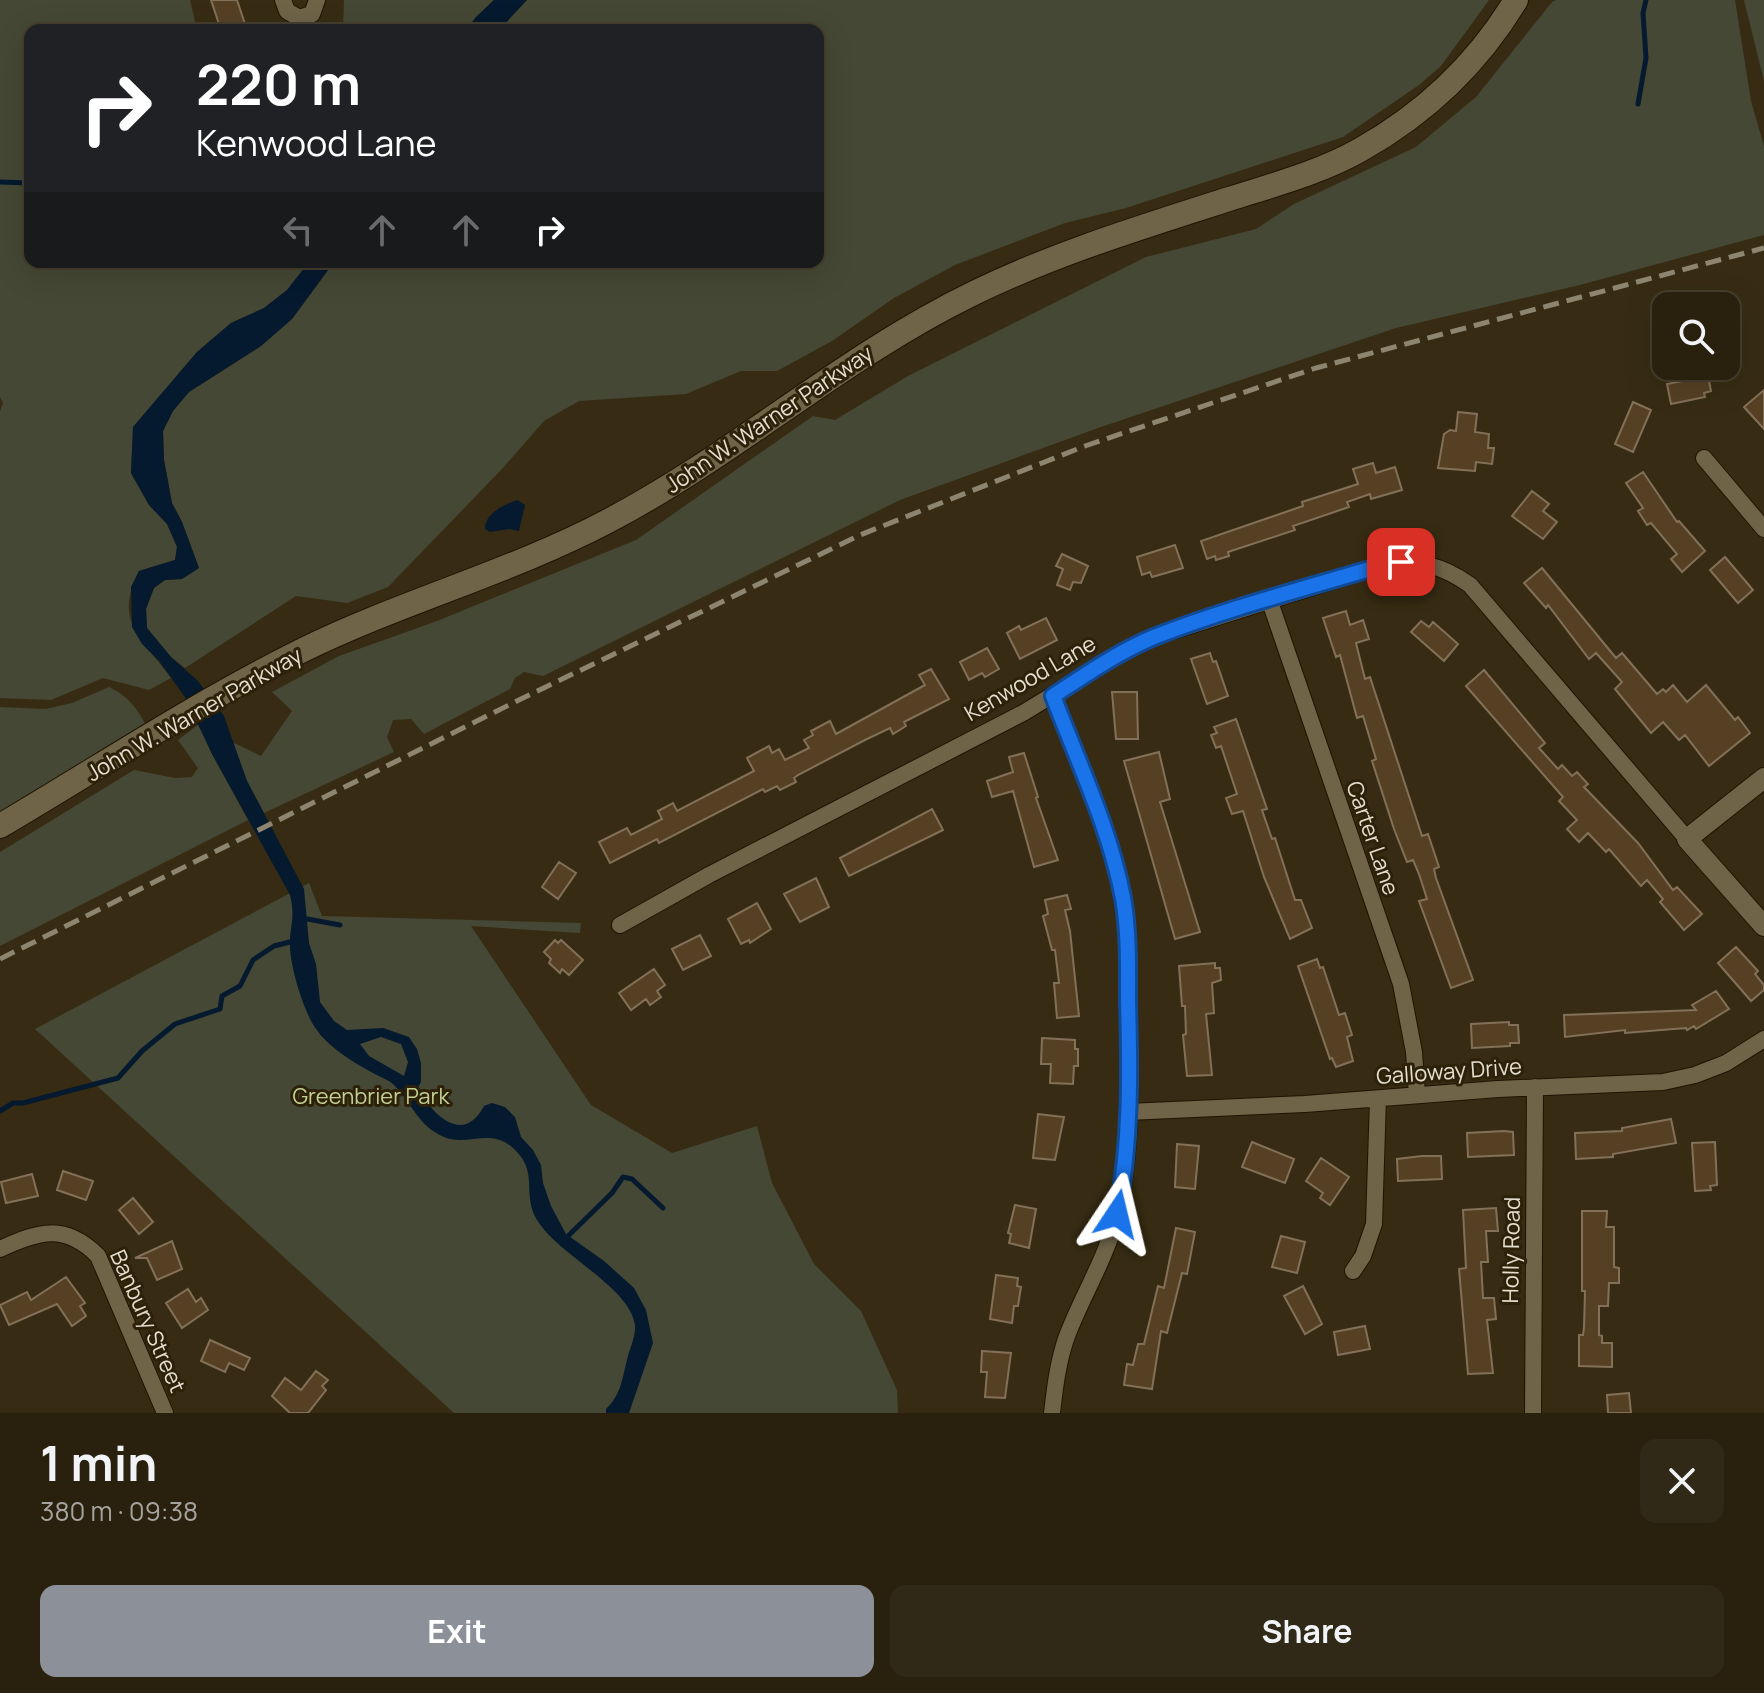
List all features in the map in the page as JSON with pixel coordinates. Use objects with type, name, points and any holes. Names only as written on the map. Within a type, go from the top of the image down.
[{"type":"main road","name":"John W. Warner Parkway","points":[[0,826],[214,698],[306,649],[605,523],[692,472],[888,339],[975,292],[1077,248],[1312,172],[1357,152],[1401,124],[1449,85],[1480,52],[1516,0]]},
{"type":"street","points":[[283,0],[287,11],[299,18],[312,14],[317,0]]},
{"type":"street","points":[[1704,458],[1764,529]]},
{"type":"street","name":"Kenwood Lane","points":[[620,925],[709,875],[1053,696],[1120,654],[1154,637],[1269,599],[1401,562],[1435,565],[1470,585],[1764,926]]},
{"type":"street","name":"Carter Lane","points":[[1269,599],[1401,984],[1414,1052],[1417,1095]]},
{"type":"street","points":[[1052,1413],[1057,1370],[1066,1338],[1108,1247],[1117,1214],[1124,1173],[1130,1070],[1123,898],[1106,839],[1053,696]]},
{"type":"street","points":[[1687,839],[1764,778]]},
{"type":"street","name":"Galloway Drive","points":[[1128,1112],[1535,1087],[1646,1084],[1695,1075],[1726,1063],[1764,1039]]},
{"type":"street","name":"Holly Road","points":[[1533,1413],[1535,1087]]},
{"type":"street","points":[[1353,1271],[1363,1256],[1374,1224],[1378,1099]]},
{"type":"street","name":"Banbury Street","points":[[0,1249],[38,1234],[52,1232],[67,1235],[88,1246],[98,1256],[104,1269],[165,1413]]},
{"type":"green space","points":[[0,0],[190,0],[196,24],[24,24],[24,268],[304,268],[287,290],[264,308],[231,323],[197,352],[133,427],[131,473],[149,505],[167,524],[177,547],[175,560],[139,571],[129,604],[130,618],[142,641],[171,678],[149,690],[103,678],[51,700],[0,698],[0,411],[3,403],[0,397]]},
{"type":"green space","points":[[344,0],[494,0],[471,24],[343,24]]},
{"type":"green space","points":[[527,0],[1489,0],[1441,66],[1419,85],[1343,137],[1126,208],[1065,223],[955,265],[894,298],[832,341],[777,371],[741,371],[686,394],[579,401],[544,421],[388,587],[347,603],[296,596],[185,668],[171,657],[147,628],[146,609],[154,588],[165,580],[182,579],[199,568],[172,503],[164,460],[163,431],[173,411],[189,392],[261,346],[292,319],[330,268],[824,268],[824,24],[505,24]]},
{"type":"green space","points":[[1556,0],[1735,0],[1751,101],[1764,146],[1764,235],[1580,285],[1396,328],[1101,427],[900,500],[543,676],[524,672],[515,678],[510,689],[424,734],[411,719],[393,720],[387,737],[394,752],[264,813],[232,742],[261,756],[292,711],[272,692],[339,656],[437,621],[636,540],[813,416],[835,420],[908,376],[1146,257],[1256,229],[1294,204],[1416,147],[1476,97]]},
{"type":"green space","points":[[1744,0],[1764,0],[1764,81]]},
{"type":"green space","points":[[109,687],[131,703],[146,725],[0,815],[0,707],[46,709],[72,703]]},
{"type":"green space","points":[[199,724],[248,820],[0,946],[0,852],[134,770],[175,778],[192,777],[198,768],[178,740]]},
{"type":"green space","name":"Greenbrier Park","points":[[309,883],[322,916],[581,923],[580,933],[471,926],[591,1105],[672,1153],[757,1126],[772,1183],[814,1264],[861,1311],[897,1390],[898,1413],[454,1413],[35,1029]]},
{"type":"water","points":[[494,0],[527,0],[505,24],[471,24]]},
{"type":"water","points":[[304,268],[330,268],[292,319],[261,346],[189,392],[173,411],[163,431],[164,460],[172,503],[199,568],[182,579],[165,580],[154,588],[146,609],[147,628],[171,657],[198,681],[224,716],[247,781],[304,889],[309,943],[316,964],[320,1002],[334,1021],[347,1030],[383,1028],[409,1037],[421,1063],[421,1082],[417,1089],[431,1108],[449,1122],[467,1124],[476,1118],[484,1106],[492,1103],[505,1107],[515,1117],[521,1137],[541,1165],[551,1206],[566,1234],[604,1261],[634,1288],[646,1310],[653,1343],[629,1413],[606,1413],[606,1409],[620,1386],[633,1338],[635,1325],[630,1311],[621,1297],[560,1246],[537,1220],[530,1201],[526,1166],[521,1157],[513,1148],[496,1139],[461,1140],[435,1132],[392,1083],[342,1054],[311,1022],[293,967],[290,895],[212,754],[185,697],[132,627],[131,587],[139,571],[175,560],[177,547],[167,524],[149,505],[131,473],[133,427],[197,352],[231,323],[264,308],[287,290]],"holes":[[[381,1037],[401,1044],[408,1062],[404,1076],[369,1056],[360,1044]]]},
{"type":"water","points":[[517,500],[525,505],[519,531],[490,532],[485,529],[492,514]]},
{"type":"building","points":[[211,0],[237,0],[245,24],[219,24]]},
{"type":"building","points":[[1709,380],[1711,391],[1704,393],[1705,397],[1671,404],[1667,384]]},
{"type":"building","points":[[1764,390],[1764,429],[1744,407]]},
{"type":"building","points":[[1633,402],[1651,410],[1633,452],[1615,444]]},
{"type":"building","points":[[1458,412],[1477,414],[1475,432],[1489,434],[1488,448],[1494,448],[1492,464],[1476,462],[1475,471],[1438,468],[1444,434],[1450,430],[1456,431]]},
{"type":"building","points":[[1373,463],[1376,473],[1395,467],[1402,490],[1371,499],[1370,494],[1347,502],[1349,507],[1293,526],[1295,530],[1228,552],[1229,556],[1207,559],[1201,541],[1358,484],[1353,469]]},
{"type":"building","points":[[1643,472],[1677,522],[1705,551],[1682,572],[1671,559],[1677,554],[1651,523],[1647,525],[1638,511],[1643,508],[1626,483]]},
{"type":"building","points":[[1532,491],[1549,504],[1543,511],[1557,522],[1543,539],[1512,516]]},
{"type":"building","points":[[1175,545],[1183,568],[1152,577],[1150,572],[1142,575],[1137,557]]},
{"type":"building","points":[[1062,554],[1088,566],[1081,583],[1073,582],[1070,590],[1057,585],[1063,569],[1056,566]]},
{"type":"building","points":[[1725,557],[1753,590],[1738,603],[1710,570]]},
{"type":"building","points":[[1542,568],[1616,658],[1622,653],[1657,694],[1663,689],[1666,692],[1673,685],[1687,702],[1706,685],[1750,733],[1709,766],[1685,735],[1679,740],[1663,722],[1651,733],[1615,689],[1622,682],[1596,653],[1589,659],[1548,605],[1546,608],[1524,583]]},
{"type":"building","points":[[1346,611],[1350,625],[1363,620],[1369,639],[1356,643],[1365,679],[1370,677],[1422,836],[1428,834],[1439,867],[1434,869],[1436,878],[1473,980],[1451,988],[1419,901],[1427,899],[1419,874],[1413,860],[1407,862],[1394,829],[1372,761],[1376,759],[1363,716],[1357,718],[1340,655],[1336,657],[1323,618]]},
{"type":"building","points":[[1046,618],[1057,640],[1020,659],[1007,633]]},
{"type":"building","points":[[1421,621],[1429,627],[1433,622],[1458,644],[1444,661],[1411,632]]},
{"type":"building","points":[[987,648],[999,669],[985,677],[982,673],[969,680],[960,662]]},
{"type":"building","points":[[1210,653],[1213,662],[1216,661],[1228,696],[1207,704],[1191,659]]},
{"type":"building","points":[[931,669],[949,699],[904,722],[906,726],[893,734],[890,728],[798,775],[794,778],[796,782],[780,790],[777,786],[765,792],[763,789],[659,843],[657,839],[610,863],[599,842],[627,828],[631,835],[662,819],[658,811],[673,803],[677,811],[754,771],[747,758],[769,746],[772,753],[779,749],[785,760],[809,748],[804,740],[813,735],[811,731],[830,721],[836,734],[925,685],[919,675]]},
{"type":"building","points":[[1484,670],[1545,743],[1539,748],[1558,769],[1562,765],[1572,776],[1577,772],[1588,784],[1584,787],[1638,843],[1673,890],[1677,887],[1702,914],[1684,930],[1660,902],[1663,899],[1647,880],[1641,886],[1609,849],[1606,852],[1588,833],[1579,842],[1567,829],[1577,820],[1559,801],[1563,797],[1466,686]]},
{"type":"building","points":[[1112,692],[1137,692],[1138,739],[1116,739]]},
{"type":"building","points":[[1236,719],[1267,809],[1262,810],[1272,839],[1275,838],[1295,900],[1301,900],[1312,928],[1290,939],[1264,877],[1243,811],[1232,814],[1226,798],[1237,794],[1221,746],[1216,748],[1211,735],[1217,733],[1214,727]]},
{"type":"building","points":[[1159,752],[1170,799],[1160,802],[1200,932],[1175,939],[1124,761]]},
{"type":"building","points":[[1024,753],[1058,860],[1034,867],[1013,791],[992,797],[987,781],[1013,772],[1009,757]]},
{"type":"building","points":[[932,809],[943,830],[849,876],[840,858]]},
{"type":"building","points":[[559,862],[576,873],[558,899],[542,887]]},
{"type":"building","points":[[816,878],[829,907],[800,922],[784,894]]},
{"type":"building","points":[[1067,895],[1071,909],[1065,910],[1079,1016],[1057,1018],[1054,983],[1059,983],[1055,950],[1052,950],[1043,916],[1048,914],[1045,900]]},
{"type":"building","points":[[757,903],[771,929],[750,943],[749,940],[741,944],[728,919]]},
{"type":"building","points":[[700,935],[711,956],[683,970],[672,949]]},
{"type":"building","points":[[555,940],[558,943],[561,940],[583,960],[569,975],[562,969],[560,973],[549,963],[551,959],[544,952]]},
{"type":"building","points":[[1736,947],[1758,971],[1755,974],[1764,985],[1764,990],[1751,1001],[1718,963]]},
{"type":"building","points":[[1317,959],[1320,968],[1323,967],[1339,1015],[1345,1013],[1352,1035],[1347,1037],[1353,1061],[1336,1067],[1330,1059],[1298,966]]},
{"type":"building","points":[[1215,963],[1215,968],[1220,968],[1221,980],[1212,983],[1214,1013],[1206,1014],[1212,1075],[1187,1076],[1183,1035],[1186,1034],[1185,1006],[1182,1006],[1179,966]]},
{"type":"building","points":[[654,969],[665,985],[657,991],[661,997],[650,1005],[646,999],[631,1010],[619,993]]},
{"type":"building","points":[[1716,991],[1729,1009],[1696,1029],[1694,1026],[1687,1030],[1625,1033],[1625,1030],[1565,1037],[1564,1015],[1696,1010],[1692,1005]]},
{"type":"building","points":[[1509,1022],[1509,1025],[1518,1025],[1519,1043],[1472,1048],[1471,1024]]},
{"type":"building","points":[[1042,1038],[1075,1040],[1078,1066],[1074,1066],[1073,1084],[1050,1083],[1051,1064],[1041,1064]]},
{"type":"building","points":[[1038,1114],[1064,1117],[1055,1160],[1033,1158]]},
{"type":"building","points":[[1671,1119],[1676,1143],[1613,1154],[1613,1157],[1576,1159],[1575,1133],[1622,1131],[1622,1128]]},
{"type":"building","points":[[1513,1132],[1514,1155],[1468,1157],[1467,1133]]},
{"type":"building","points":[[1252,1142],[1294,1159],[1285,1183],[1242,1167]]},
{"type":"building","points":[[1715,1142],[1717,1185],[1710,1186],[1711,1190],[1695,1191],[1692,1143]]},
{"type":"building","points":[[1177,1144],[1199,1146],[1195,1189],[1175,1187]]},
{"type":"building","points":[[1441,1156],[1442,1179],[1398,1181],[1397,1159]]},
{"type":"building","points":[[1321,1158],[1349,1177],[1330,1205],[1320,1198],[1323,1193],[1306,1181]]},
{"type":"building","points":[[63,1171],[93,1181],[86,1200],[57,1190]]},
{"type":"building","points":[[32,1174],[38,1196],[6,1203],[1,1182]]},
{"type":"building","points":[[133,1198],[153,1222],[139,1234],[119,1210]]},
{"type":"building","points":[[1015,1205],[1036,1209],[1029,1248],[1009,1243],[1011,1234],[1008,1233]]},
{"type":"building","points":[[1496,1208],[1498,1231],[1486,1231],[1488,1262],[1481,1262],[1483,1298],[1494,1298],[1496,1319],[1487,1320],[1493,1373],[1468,1374],[1459,1269],[1466,1268],[1463,1210]]},
{"type":"building","points":[[1582,1211],[1607,1211],[1606,1227],[1614,1227],[1614,1267],[1619,1268],[1619,1283],[1609,1283],[1608,1306],[1599,1306],[1599,1335],[1602,1336],[1602,1343],[1612,1343],[1612,1367],[1579,1366],[1579,1335],[1583,1335],[1585,1291],[1582,1291]]},
{"type":"building","points":[[1176,1228],[1195,1232],[1187,1274],[1182,1273],[1167,1333],[1161,1331],[1152,1389],[1124,1385],[1127,1364],[1133,1365],[1138,1344],[1144,1344],[1158,1286],[1164,1288]]},
{"type":"building","points":[[1281,1236],[1305,1242],[1297,1273],[1272,1267]]},
{"type":"building","points":[[172,1241],[182,1269],[157,1280],[147,1258],[135,1258]]},
{"type":"building","points":[[996,1275],[1018,1278],[1017,1286],[1021,1287],[1012,1323],[990,1319]]},
{"type":"building","points":[[66,1277],[85,1303],[80,1306],[86,1316],[72,1326],[57,1304],[9,1325],[0,1305],[27,1292],[31,1300]]},
{"type":"building","points":[[1303,1286],[1322,1324],[1305,1334],[1284,1296]]},
{"type":"building","points":[[188,1289],[196,1302],[201,1298],[208,1310],[182,1328],[166,1303]]},
{"type":"building","points":[[1365,1326],[1370,1349],[1338,1355],[1334,1332]]},
{"type":"building","points":[[210,1340],[250,1358],[244,1370],[229,1363],[225,1372],[201,1361]]},
{"type":"building","points":[[982,1351],[1011,1353],[1005,1398],[985,1397],[987,1372],[981,1372]]},
{"type":"building","points":[[316,1371],[328,1380],[322,1386],[326,1390],[308,1413],[290,1413],[272,1396],[285,1378],[301,1390]]},
{"type":"building","points":[[1629,1393],[1631,1413],[1608,1413],[1607,1395]]},
{"type":"waterway","points":[[1638,104],[1646,58],[1643,13],[1646,0]]},
{"type":"waterway","points":[[0,182],[24,183]]},
{"type":"waterway","points":[[302,918],[340,925]]},
{"type":"waterway","points":[[0,1111],[13,1103],[118,1078],[142,1051],[175,1024],[220,1009],[222,996],[240,986],[253,960],[274,946],[294,941]]},
{"type":"waterway","points":[[565,1239],[612,1193],[623,1177],[632,1179],[663,1208]]},
{"type":"railway","points":[[0,959],[521,699],[860,535],[1085,446],[1316,368],[1764,248]]},
{"type":"route","points":[[1117,1214],[1126,1159],[1130,1070],[1127,935],[1123,898],[1108,845],[1053,696],[1120,654],[1154,637],[1269,599],[1401,562]]}]
